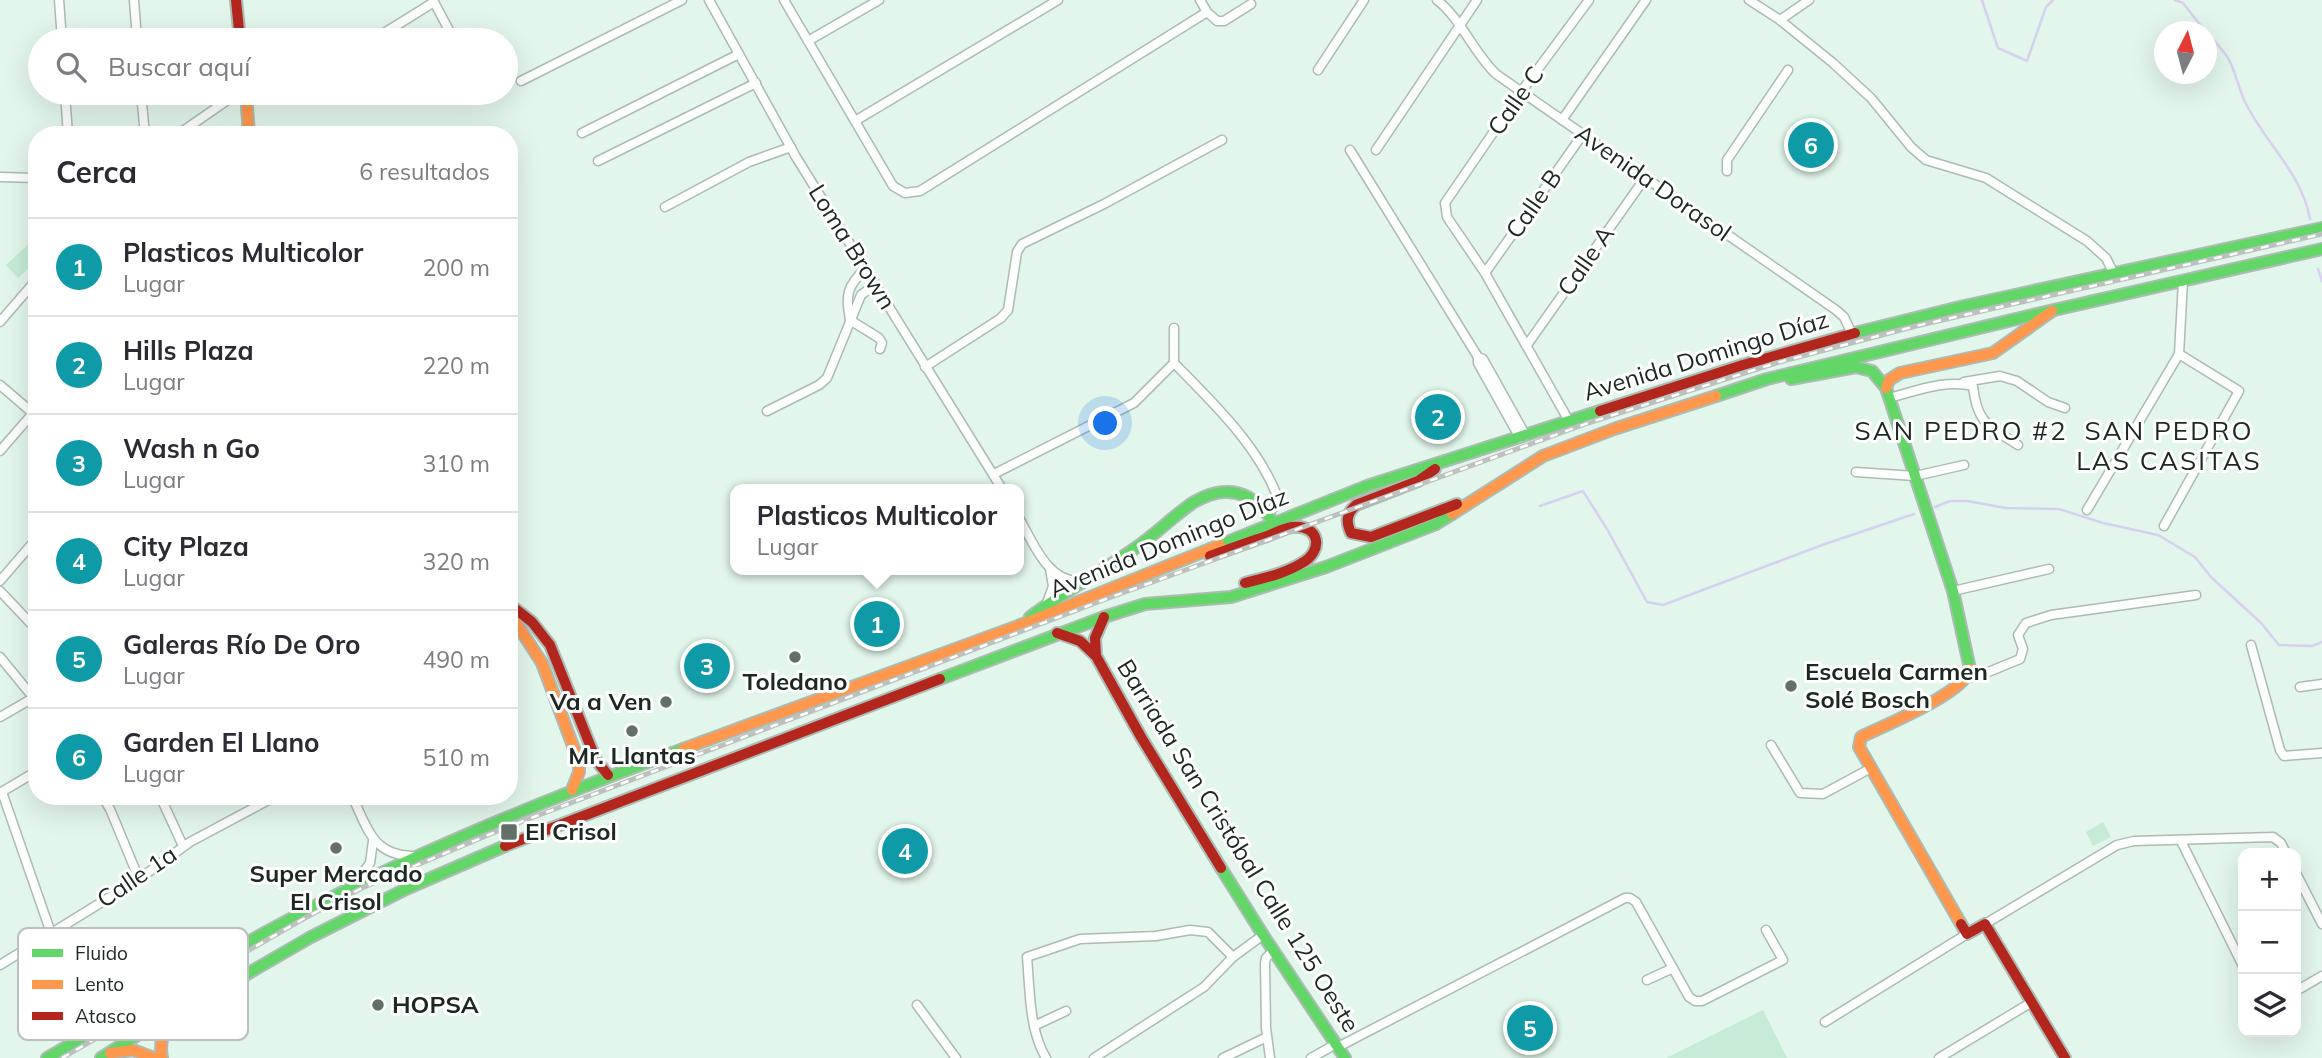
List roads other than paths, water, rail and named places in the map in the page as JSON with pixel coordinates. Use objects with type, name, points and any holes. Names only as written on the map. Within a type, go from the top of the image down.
[{"type":"main road","points":[[236,0],[239,28]]},
{"type":"main road","points":[[245,105],[248,126]]},
{"type":"main road","name":"Avenida Domingo Díaz","points":[[248,943],[348,888],[608,775],[1018,626],[1154,572],[1270,518],[1743,365],[1852,334],[1960,307],[2322,228]]},
{"type":"main road","name":"Avenida Domingo Díaz","points":[[248,973],[311,937],[406,889],[529,835],[1104,617],[1145,604],[1231,597],[1326,567],[1436,524],[1543,456],[1614,429],[1768,379],[2322,249]]},
{"type":"main road","points":[[1887,393],[1889,380],[1900,373],[1993,353],[2054,310]]},
{"type":"main road","points":[[1768,379],[1792,379],[1856,367],[1872,371],[1887,393],[1953,591],[1970,667],[1968,677],[1948,694],[1861,737],[1859,747],[1967,934],[1985,924],[2065,1058]]},
{"type":"main road","points":[[1447,461],[1418,481],[1351,507],[1346,516],[1346,525],[1351,533],[1360,537],[1371,537],[1485,492]]},
{"type":"main road","points":[[1018,626],[1047,603],[1145,542],[1175,517],[1209,495],[1226,492],[1243,495],[1254,500],[1270,518]]},
{"type":"main road","points":[[1154,572],[1229,551],[1290,527],[1302,526],[1311,530],[1317,540],[1317,551],[1303,564],[1192,601]]},
{"type":"main road","points":[[518,610],[543,634],[550,645],[596,760],[608,775]]},
{"type":"main road","name":"Barriada San Cristóbal Calle 125 Oeste","points":[[1096,656],[1094,638],[1104,617]]},
{"type":"main road","points":[[518,626],[541,663],[579,762],[579,772],[572,790]]},
{"type":"main road","name":"Barriada San Cristóbal Calle 125 Oeste","points":[[1057,633],[1080,641],[1096,656],[1141,737],[1263,935],[1345,1058]]},
{"type":"main road","points":[[562,716],[576,710]]},
{"type":"main road","name":"Avenida Domingo Díaz","points":[[47,1058],[78,1040]]},
{"type":"main road","name":"Avenida Domingo Díaz","points":[[104,1056],[130,1040]]},
{"type":"main road","points":[[160,1040],[162,1058]]},
{"type":"main road","points":[[104,1056],[134,1050],[154,1058]]},
{"type":"street","points":[[59,0],[61,28]]},
{"type":"street","points":[[134,0],[136,28]]},
{"type":"street","points":[[520,81],[682,0]]},
{"type":"street","name":"Loma Brown","points":[[709,0],[790,147],[1000,484]]},
{"type":"street","points":[[784,0],[892,187],[905,192],[920,191],[1207,12]]},
{"type":"street","points":[[808,41],[879,0]]},
{"type":"street","points":[[855,121],[1058,0]]},
{"type":"street","points":[[1200,0],[1207,12],[1217,21],[1224,21],[1251,4]]},
{"type":"street","points":[[1318,70],[1364,0]]},
{"type":"street","name":"Avenida Dorasol","points":[[1437,0],[1460,26],[1483,62],[1521,92],[1836,310],[1844,317],[1852,334]]},
{"type":"street","points":[[1376,150],[1477,0]]},
{"type":"street","name":"Calle C","points":[[1485,273],[1447,217],[1445,203],[1521,92],[1589,0]]},
{"type":"street","points":[[1562,120],[1646,0]]},
{"type":"street","points":[[1749,0],[1780,20],[1871,98],[1911,147],[1926,160],[1986,178],[2087,241],[2106,258],[2114,274]]},
{"type":"street","points":[[1780,20],[1809,0]]},
{"type":"street","points":[[392,28],[433,1],[448,28]]},
{"type":"street","points":[[582,133],[739,54]]},
{"type":"street","points":[[1727,171],[1727,160],[1788,70]]},
{"type":"street","points":[[598,161],[755,83]]},
{"type":"street","points":[[66,105],[67,126]]},
{"type":"street","points":[[143,105],[144,126]]},
{"type":"street","points":[[190,126],[220,105]]},
{"type":"street","name":"Calle B","points":[[1485,273],[1583,134]]},
{"type":"street","points":[[925,367],[1001,318],[1008,310],[1017,252],[1022,244],[1104,204],[1222,140]]},
{"type":"street","points":[[665,207],[749,162],[790,147]]},
{"type":"street","points":[[1350,150],[1478,357],[1483,359],[1523,437]]},
{"type":"street","points":[[0,177],[28,178]]},
{"type":"street","name":"Calle A","points":[[1527,345],[1645,178]]},
{"type":"street","points":[[850,320],[847,295],[856,277],[866,268]]},
{"type":"street","points":[[1485,273],[1569,421]]},
{"type":"street","points":[[2087,510],[2179,354],[2183,281]]},
{"type":"street","points":[[768,411],[819,385],[827,377],[861,295],[876,284]]},
{"type":"street","points":[[0,321],[28,289]]},
{"type":"street","points":[[850,320],[879,338],[882,343],[880,349]]},
{"type":"street","points":[[1174,328],[1174,363],[1232,424],[1273,484],[1279,502],[1270,518]]},
{"type":"street","points":[[2164,526],[2239,391],[2179,354]]},
{"type":"street","points":[[994,474],[1134,403],[1174,363]]},
{"type":"street","points":[[1887,393],[2000,376],[2017,381],[2048,402],[2065,408]]},
{"type":"street","points":[[1961,383],[1973,386],[1975,402],[1983,423],[2018,445]]},
{"type":"street","points":[[0,386],[28,408]]},
{"type":"street","points":[[0,451],[28,421]]},
{"type":"street","points":[[1856,472],[1915,475],[1964,465]]},
{"type":"street","points":[[1024,525],[1050,569],[1053,586],[1047,603]]},
{"type":"street","points":[[0,581],[28,548]]},
{"type":"street","points":[[1050,569],[1065,579],[1080,581]]},
{"type":"street","points":[[1953,591],[2049,569]]},
{"type":"street","points":[[1,592],[28,620]]},
{"type":"street","points":[[1968,677],[1976,677],[2021,659],[2022,649],[2018,635],[2026,623],[2051,615],[2196,595]]},
{"type":"street","points":[[2251,645],[2280,750],[2284,756],[2322,753]]},
{"type":"street","points":[[0,657],[28,691]]},
{"type":"street","points":[[2300,687],[2322,684]]},
{"type":"street","points":[[0,717],[28,703]]},
{"type":"street","points":[[1771,745],[1800,793],[1823,794],[1871,768]]},
{"type":"street","points":[[28,776],[1,793],[49,928]]},
{"type":"street","points":[[108,805],[139,879]]},
{"type":"street","points":[[164,805],[183,846]]},
{"type":"street","name":"Calle 1a","points":[[59,928],[139,879],[183,846],[259,805]]},
{"type":"street","points":[[356,805],[373,841],[392,853],[403,856],[426,853]]},
{"type":"street","points":[[1985,924],[2117,845],[2134,841],[2273,837],[2284,848]]},
{"type":"street","points":[[348,888],[370,863],[373,841]]},
{"type":"street","points":[[2181,841],[2238,956]]},
{"type":"street","points":[[2301,883],[2322,924]]},
{"type":"street","points":[[1311,1058],[1625,898],[1636,902],[1689,998],[1695,1001],[1783,960],[1766,930]]},
{"type":"street","points":[[1046,1058],[1040,1048],[1034,1026],[1027,957],[1080,939],[1156,936],[1191,930],[1208,932],[1233,957]]},
{"type":"street","points":[[1825,1022],[1967,934]]},
{"type":"street","points":[[1094,1058],[1204,988],[1233,957],[1263,935]]},
{"type":"street","points":[[1270,1058],[1265,963],[1273,951]]},
{"type":"street","name":"Calle 1a","points":[[0,965],[18,954]]},
{"type":"street","points":[[1647,980],[1673,968]]},
{"type":"street","points":[[2301,987],[2322,976]]},
{"type":"street","points":[[1939,1058],[2032,1002]]},
{"type":"street","points":[[917,1005],[956,1058]]},
{"type":"street","points":[[1034,1026],[1066,1011]]},
{"type":"street","points":[[1223,1058],[1268,1037]]},
{"type":"waterway","points":[[1982,0],[1998,48],[2027,61],[2046,7],[2053,0]]},
{"type":"waterway","points":[[2175,0],[2183,3],[2197,21]]},
{"type":"waterway","points":[[2217,44],[2228,58],[2253,117],[2299,187],[2310,219]]},
{"type":"waterway","points":[[2318,269],[2322,281]]},
{"type":"waterway","points":[[1540,506],[1583,491],[1647,602],[1663,605],[1825,544],[1914,514]]},
{"type":"waterway","points":[[1935,507],[1950,501],[1967,501],[2006,508],[2059,509],[2103,523],[2158,535],[2195,557],[2211,577],[2261,623],[2279,645],[2312,646],[2322,642]]},
{"type":"railway","points":[[248,951],[362,888],[505,828],[1106,599],[1588,423],[1776,363],[1916,326],[2322,234]]},
{"type":"railway","points":[[62,1058],[93,1040]]},
{"type":"place","name":"Garden El Llano","points":[[1811,145]]},
{"type":"place","name":"Hills Plaza","points":[[1438,417]]},
{"type":"place","name":"Plasticos Multicolor","points":[[877,624]]},
{"type":"place","name":"Toledano","points":[[795,657]]},
{"type":"place","name":"Wash n Go","points":[[707,666]]},
{"type":"place","name":"Escuela Carmen Solé Bosch","points":[[1791,686]]},
{"type":"place","name":"Va a Ven","points":[[666,702]]},
{"type":"place","name":"Mr. Llantas","points":[[632,731]]},
{"type":"place","name":"El Crisol","points":[[509,832]]},
{"type":"place","name":"Super Mercado El Crisol","points":[[336,848]]},
{"type":"place","name":"City Plaza","points":[[905,851]]},
{"type":"place","name":"HOPSA","points":[[378,1005]]},
{"type":"place","name":"Galeras Río De Oro","points":[[1530,1028]]},
{"type":"district","name":"SAN PEDRO #2","points":[[1961,431]]},
{"type":"district","name":"SAN PEDRO LAS CASITAS","points":[[2169,446]]}]
